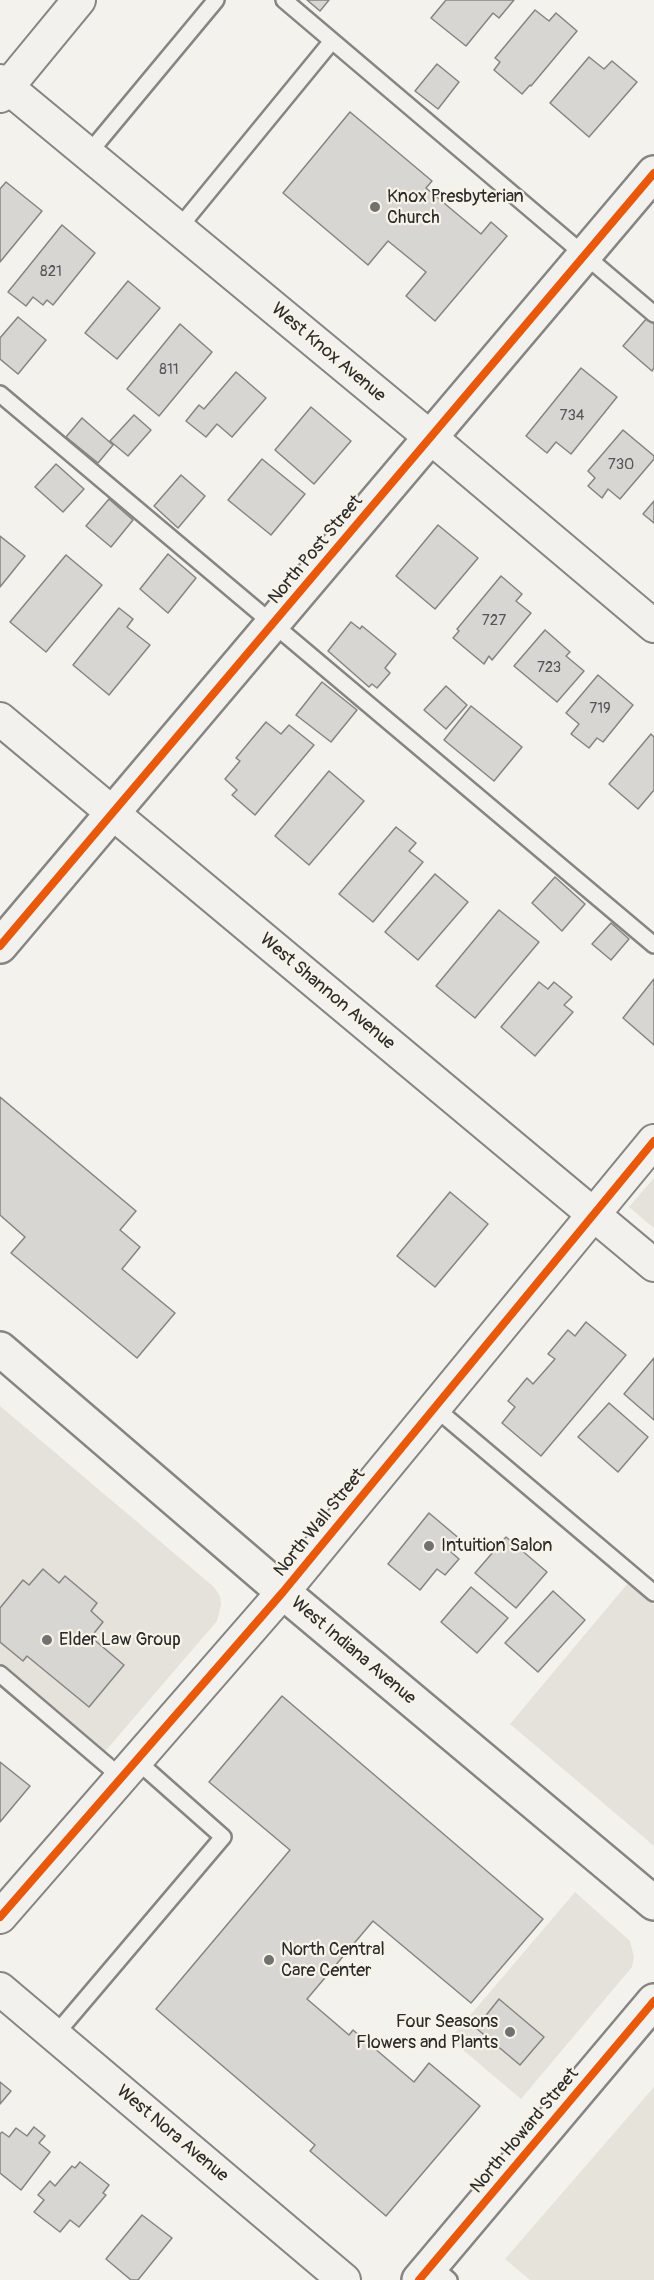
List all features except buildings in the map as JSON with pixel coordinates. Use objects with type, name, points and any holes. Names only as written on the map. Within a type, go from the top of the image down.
[{"type":"street","points":[[2,88],[80,0]]},
{"type":"street","name":"West Knox Avenue","points":[[2,88],[88,154],[178,228],[654,626]]},
{"type":"street","name":"North Post Street","points":[[0,946],[654,173]]},
{"type":"street","name":"West Shannon Avenue","points":[[0,719],[654,1265]]},
{"type":"street","name":"North Wall Street","points":[[0,1917],[283,1592],[654,1140]]},
{"type":"street","name":"West Indiana Avenue","points":[[0,1349],[283,1592],[654,1903]]},
{"type":"street","name":"West Nora Avenue","points":[[0,1989],[344,2280]]},
{"type":"street","name":"North Howard Street","points":[[434,2275],[654,2001]]},
{"type":"lane","points":[[88,154],[216,0]]},
{"type":"lane","points":[[284,0],[654,314]]},
{"type":"lane","points":[[178,228],[332,41]]},
{"type":"lane","points":[[0,394],[654,945]]},
{"type":"lane","points":[[434,1407],[654,1593]]},
{"type":"lane","points":[[0,1674],[223,1837],[55,2035]]},
{"type":"shaded area","points":[[654,1178],[654,1228],[629,1207]]},
{"type":"shaded area","points":[[0,1406],[214,1587],[220,1596],[221,1605],[217,1621],[96,1762],[0,1682]]},
{"type":"shaded area","points":[[628,1583],[654,1605],[654,1846],[510,1724]]},
{"type":"shaded area","points":[[575,1892],[630,1941],[634,1957],[632,1967],[521,2099],[450,2039]]},
{"type":"shaded area","points":[[654,2087],[654,2280],[530,2280],[505,2259]]},
{"type":"cycle path","points":[[0,946],[654,173]]},
{"type":"cycle path","points":[[0,1917],[283,1592],[654,1141]]},
{"type":"cycle path","points":[[419,2280],[654,2001]]},
{"type":"place","name":"Knox Presbyterian Church","points":[[375,207]]},
{"type":"place","name":"Intuition Salon","points":[[429,1546]]},
{"type":"place","name":"Elder Law Group","points":[[47,1640]]},
{"type":"place","name":"North Central Care Center","points":[[269,1960]]},
{"type":"place","name":"Four Seasons Flowers and Plants","points":[[510,2032]]}]
